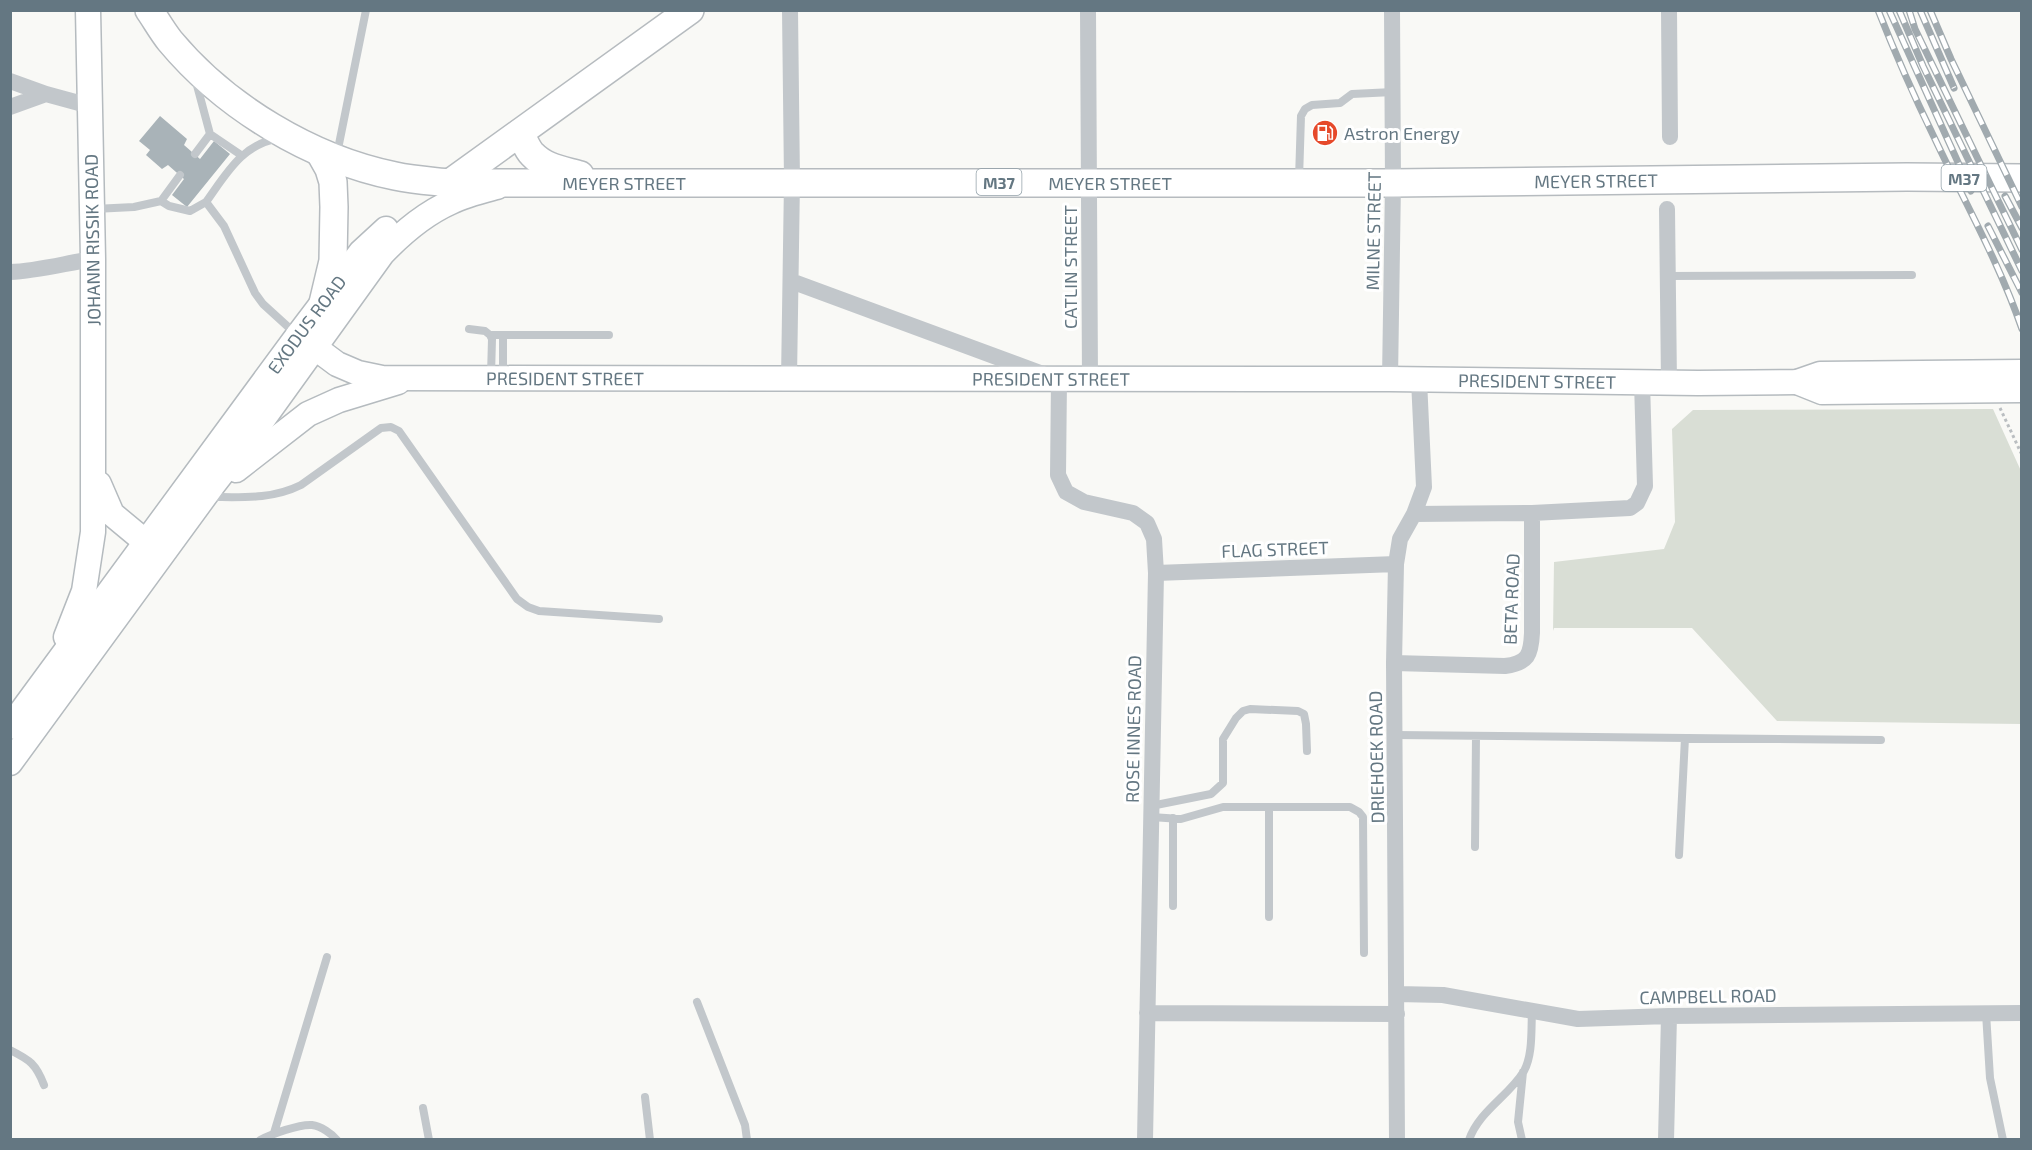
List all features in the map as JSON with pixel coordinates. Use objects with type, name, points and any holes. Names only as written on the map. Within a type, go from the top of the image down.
[{"type":"main road","name":"MEYER STREET","points":[[148,10],[170,41],[206,77],[237,102],[288,137],[328,156],[395,176],[450,183],[1393,183],[1907,177],[2022,178]]},
{"type":"main road","name":"EXODUS ROAD","points":[[450,183],[670,19],[690,10]]},
{"type":"main road","points":[[520,133],[532,154],[546,164],[559,170],[613,184]]},
{"type":"main road","points":[[323,303],[333,261],[334,199],[328,156]]},
{"type":"street","name":"JOHANN RISSIK ROAD","points":[[48,676],[73,623],[84,591],[93,532],[93,259],[88,10]]},
{"type":"street","points":[[789,379],[792,182],[790,10]]},
{"type":"street","name":"CATLIN STREET","points":[[1088,10],[1090,379]]},
{"type":"street","name":"MILNE STREET","points":[[1390,379],[1393,183],[1392,10]]},
{"type":"street","points":[[1669,10],[1670,137]]},
{"type":"street","points":[[10,81],[90,106]]},
{"type":"street","points":[[10,107],[46,94]]},
{"type":"street","name":"EXODUS ROAD","points":[[10,727],[48,676],[154,549],[208,491],[251,436],[306,341],[323,303],[361,252],[376,237],[450,183]]},
{"type":"street","name":"EXODUS ROAD","points":[[10,763],[154,549],[306,341],[394,241],[429,214],[452,201],[510,183]]},
{"type":"street","points":[[1667,209],[1669,382]]},
{"type":"street","points":[[10,272],[93,259]]},
{"type":"street","points":[[791,281],[1059,380]]},
{"type":"street","name":"PRESIDENT STREET","points":[[306,341],[336,364],[358,373],[382,378],[1390,379],[1797,382],[1820,374],[2022,372]]},
{"type":"street","points":[[208,491],[308,414],[339,400],[411,378]]},
{"type":"street","name":"ROSE INNES ROAD","points":[[1059,380],[1058,475],[1066,492],[1084,502],[1133,513],[1148,523],[1154,539],[1156,573],[1145,1140]]},
{"type":"street","name":"DRIEHOEK ROAD","points":[[1397,1140],[1394,663],[1396,564],[1400,539],[1414,514],[1424,488],[1419,380]]},
{"type":"street","points":[[1414,514],[1532,513],[1623,509],[1637,503],[1645,486],[1642,382]]},
{"type":"street","name":"PRESIDENT STREET","points":[[1797,382],[1822,392],[2022,390]]},
{"type":"street","name":"JOHANN RISSIK ROAD","points":[[93,470],[112,514],[154,549]]},
{"type":"street","name":"BETA ROAD","points":[[1394,663],[1505,666],[1518,664],[1525,659],[1531,650],[1532,633],[1532,513]]},
{"type":"street","name":"FLAG STREET","points":[[1156,573],[1396,564]]},
{"type":"street","name":"CAMPBELL ROAD","points":[[1397,994],[1443,995],[1578,1019],[2022,1013]]},
{"type":"street","points":[[1147,1014],[1397,1014]]},
{"type":"street","points":[[1666,1140],[1669,1016]]},
{"type":"lane","points":[[328,156],[366,10]]},
{"type":"lane","points":[[184,55],[194,74],[210,134],[241,155]]},
{"type":"lane","points":[[1299,182],[1301,116],[1305,109],[1312,105],[1340,103],[1352,94],[1393,92]]},
{"type":"lane","points":[[195,154],[210,134]]},
{"type":"lane","points":[[161,201],[169,206],[190,211],[206,202],[241,155],[273,139],[288,137]]},
{"type":"lane","points":[[92,209],[134,207],[161,201],[180,175]]},
{"type":"lane","points":[[206,202],[224,226],[255,293],[263,304],[306,341]]},
{"type":"lane","points":[[1668,276],[1912,275]]},
{"type":"lane","points":[[469,329],[485,331],[490,335],[497,378]]},
{"type":"lane","points":[[490,335],[609,335]]},
{"type":"lane","points":[[497,378],[503,335]]},
{"type":"lane","points":[[208,491],[260,497],[290,491],[381,428],[391,427],[399,431],[517,599],[528,607],[539,611],[659,619]]},
{"type":"lane","points":[[1151,811],[1211,795],[1218,789],[1222,783],[1223,739],[1243,711],[1250,709],[1298,711],[1304,714],[1307,751]]},
{"type":"lane","points":[[1395,735],[1881,740]]},
{"type":"lane","points":[[1475,847],[1476,736]]},
{"type":"lane","points":[[1679,855],[1685,738]]},
{"type":"lane","points":[[1151,811],[1181,819],[1223,807],[1350,807],[1359,812],[1363,817],[1364,953]]},
{"type":"lane","points":[[1269,807],[1269,917]]},
{"type":"lane","points":[[1173,818],[1173,906]]},
{"type":"lane","points":[[274,1133],[327,957]]},
{"type":"lane","points":[[697,1002],[745,1125],[747,1140]]},
{"type":"lane","points":[[1522,1140],[1518,1122],[1523,1072],[1529,1058],[1532,1012]]},
{"type":"lane","points":[[1986,1012],[1990,1078],[2003,1140]]},
{"type":"lane","points":[[10,1050],[28,1059],[38,1069],[44,1085]]},
{"type":"lane","points":[[1469,1140],[1479,1121],[1523,1072]]},
{"type":"lane","points":[[645,1098],[650,1140]]},
{"type":"lane","points":[[423,1108],[429,1140]]},
{"type":"lane","points":[[260,1140],[274,1133],[312,1125],[322,1128],[338,1140]]},
{"type":"shaded area","points":[[1993,409],[2021,471],[2021,724],[1777,721],[1692,628],[1554,628],[1553,631],[1554,562],[1664,549],[1675,522],[1672,429],[1693,410]]},
{"type":"building","points":[[160,116],[187,139],[184,145],[200,159],[214,141],[230,154],[187,207],[172,195],[184,179],[168,165],[162,169],[146,155],[150,150],[139,141]]},
{"type":"railway","points":[[1878,10],[1919,106],[1992,256],[2022,329]]},
{"type":"railway","points":[[1889,10],[1971,191]]},
{"type":"railway","points":[[1899,10],[1923,66],[2022,271]]},
{"type":"railway","points":[[1909,10],[1915,29],[2022,250]]},
{"type":"railway","points":[[1920,10],[1954,88]]},
{"type":"railway","points":[[1930,10],[2022,207]]},
{"type":"railway","points":[[2005,196],[2022,228]]},
{"type":"railway","points":[[1988,226],[2022,293]]},
{"type":"place","name":"Astron Energy","points":[[1325,133]]}]
